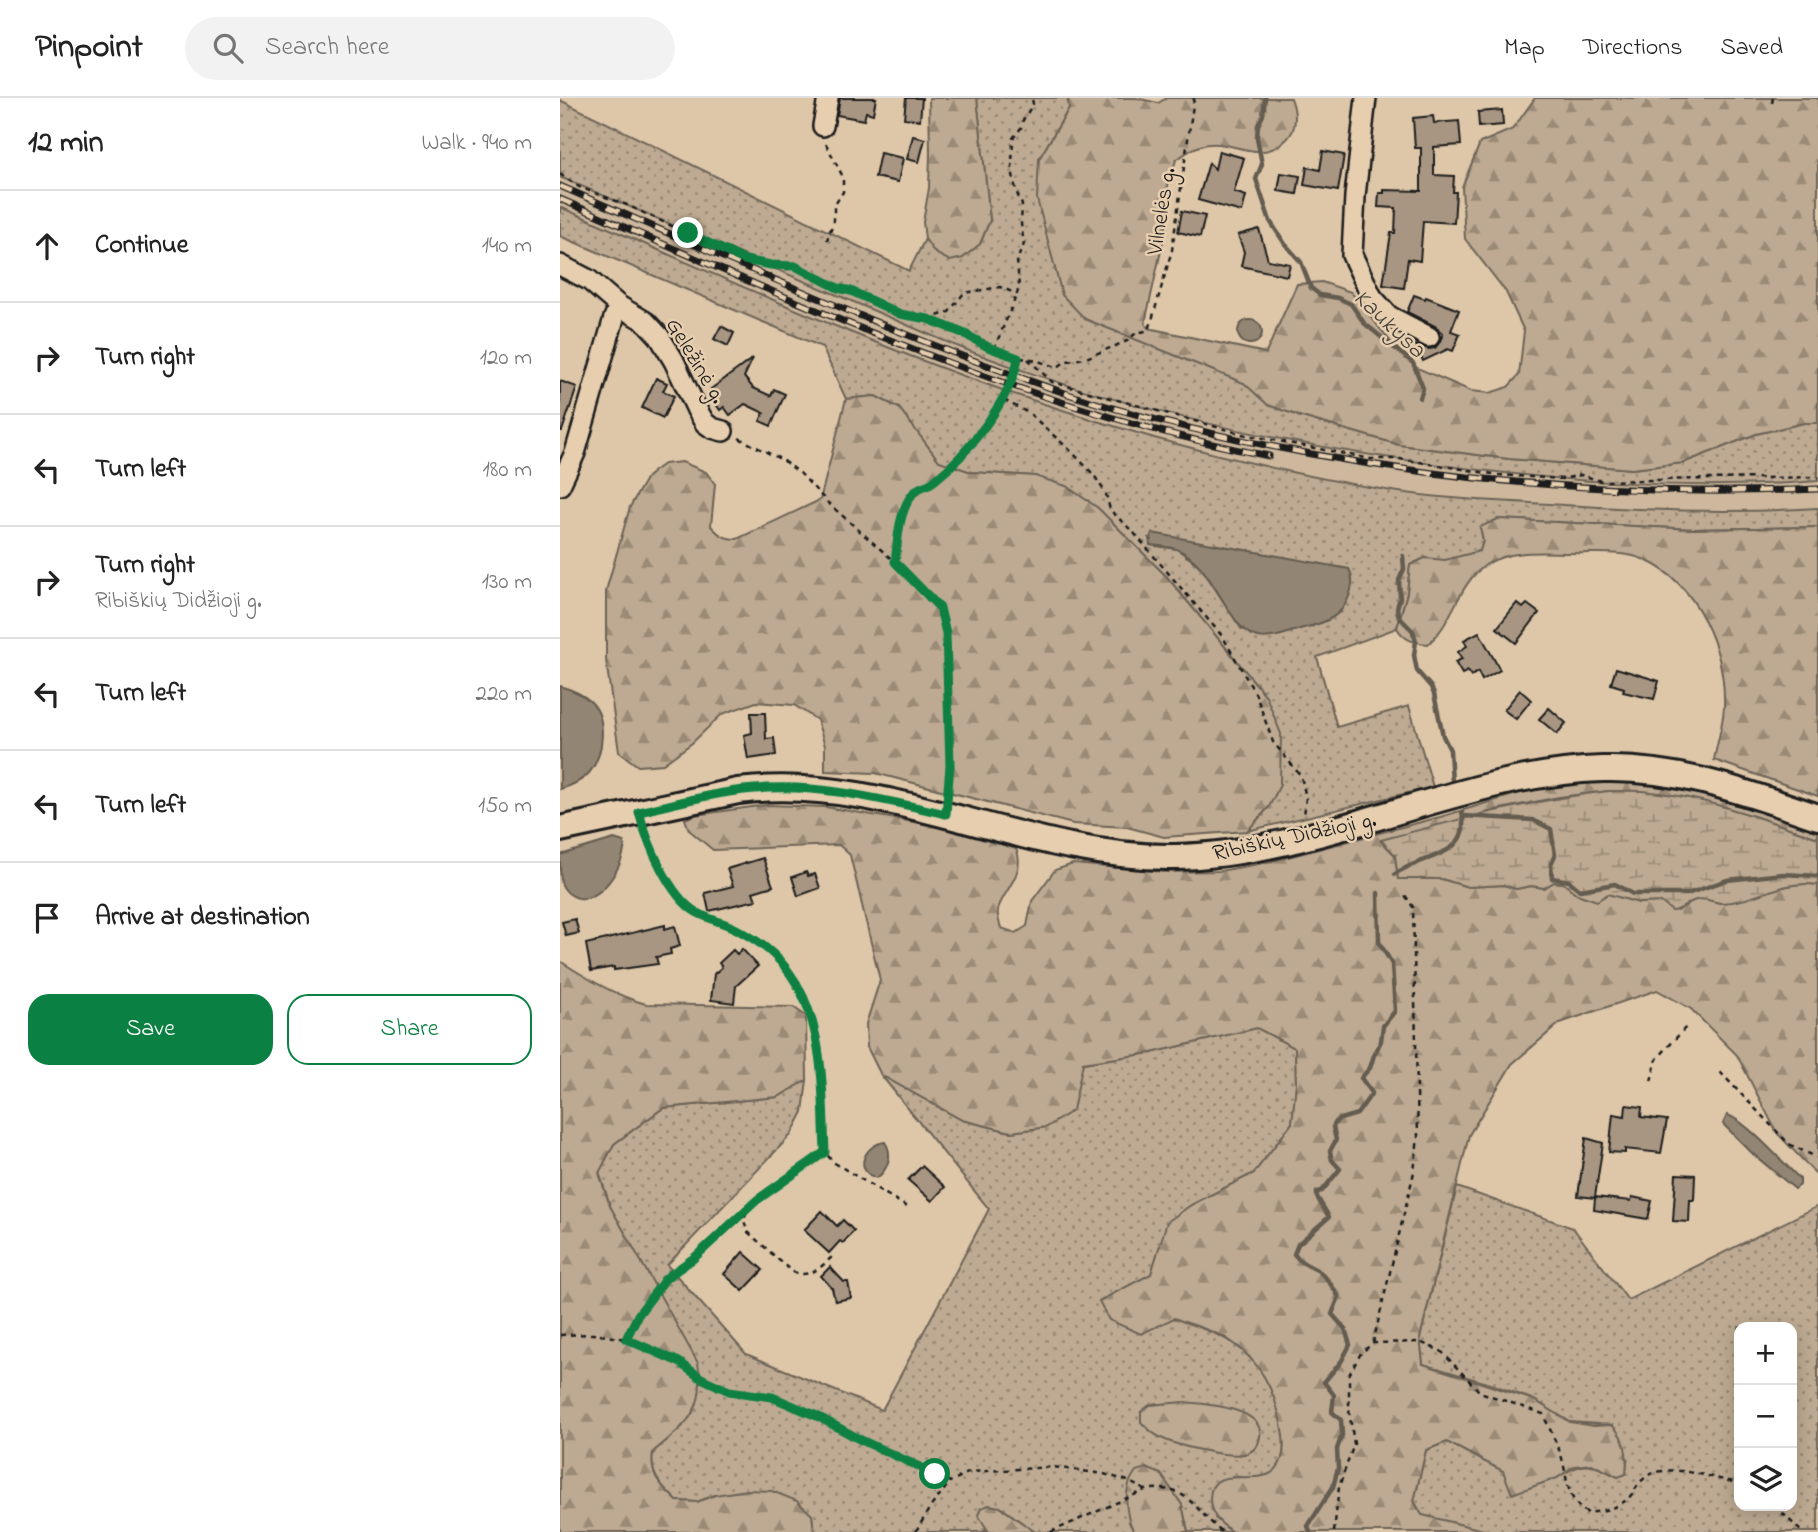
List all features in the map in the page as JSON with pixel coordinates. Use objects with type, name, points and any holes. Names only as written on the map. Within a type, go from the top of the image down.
[{"type":"main road","name":"Ribiškių Didžioji g.","points":[[560,829],[738,791],[782,789],[854,795],[946,814],[1100,852],[1175,857],[1244,850],[1481,789],[1564,772],[1602,769],[1668,772],[1696,778],[1818,817]]},
{"type":"street","points":[[823,126],[828,98]]},
{"type":"street","points":[[1366,98],[1355,196],[1352,255],[1372,297],[1389,316],[1429,337]]},
{"type":"street","name":"Geležinė g.","points":[[560,265],[589,280],[619,306],[646,322],[659,336],[674,360],[696,410],[705,423],[723,431]]},
{"type":"street","points":[[560,485],[575,453],[619,306]]},
{"type":"path","points":[[993,349],[1019,286],[1017,260],[1024,244],[1021,224],[1023,205],[1016,191],[1012,169],[1013,138],[1033,104],[1032,98]]},
{"type":"path","name":"Vilnelės g.","points":[[1028,359],[1059,366],[1127,341],[1136,333],[1146,331],[1150,327],[1172,250],[1194,98]]},
{"type":"path","points":[[823,126],[825,143],[843,177],[844,192],[834,206],[834,220],[827,240]]},
{"type":"path","points":[[560,174],[579,187],[627,205],[744,260],[795,266],[838,288],[851,291],[900,314],[928,319],[993,349],[1028,359],[1052,382],[1242,434],[1371,459],[1400,460],[1499,475],[1562,480],[1581,475],[1601,481],[1818,477]]},
{"type":"path","points":[[928,319],[949,312],[964,293],[1000,287],[1017,294]]},
{"type":"path","points":[[895,562],[900,519],[909,498],[920,486],[932,483],[958,458],[1004,400],[1016,375],[1018,358]]},
{"type":"path","points":[[1004,400],[1030,414],[1094,475],[1106,494],[1110,510],[1141,541],[1223,637],[1256,695],[1273,742],[1301,776],[1306,798],[1306,836]]},
{"type":"path","points":[[723,431],[761,448],[792,467],[895,562],[940,608],[946,633],[950,765],[946,814]]},
{"type":"path","points":[[639,812],[644,832],[669,883],[692,910],[740,930],[778,959],[797,986],[810,1014],[820,1057],[825,1152],[833,1163],[907,1207]]},
{"type":"path","points":[[1334,1532],[1339,1487],[1354,1444],[1349,1410],[1349,1375],[1362,1353],[1373,1343],[1414,1172],[1418,1137],[1413,907],[1404,892]]},
{"type":"path","points":[[1651,1081],[1657,1059],[1686,1027]]},
{"type":"path","points":[[1720,1072],[1789,1144],[1818,1158]]},
{"type":"path","points":[[626,1339],[638,1315],[666,1278],[694,1258],[746,1213],[757,1200],[825,1152]]},
{"type":"path","points":[[746,1213],[744,1221],[748,1233],[790,1271],[811,1274],[835,1254]]},
{"type":"path","points":[[560,1335],[593,1334],[626,1339],[679,1362],[701,1378],[729,1391],[772,1397],[817,1416],[950,1482]]},
{"type":"path","points":[[1373,1343],[1420,1342],[1441,1351],[1480,1392],[1544,1414],[1562,1457],[1567,1486],[1580,1508],[1588,1513],[1628,1500],[1633,1489],[1655,1472],[1687,1472],[1734,1482]]},
{"type":"path","points":[[916,1532],[929,1509],[950,1482],[970,1472],[1054,1467],[1104,1474],[1128,1481],[1145,1490]]},
{"type":"path","points":[[1051,1532],[1145,1490],[1161,1488],[1179,1493],[1195,1504],[1222,1532]]},
{"type":"path","points":[[1780,1511],[1802,1532]]},
{"type":"shaded area","points":[[560,177],[972,352],[1074,387],[1215,426],[1350,452],[1484,472],[1620,483],[1727,485],[1818,481],[1818,508],[1771,511],[1627,509],[1481,500],[1394,491],[1293,472],[1170,442],[1035,402],[862,338],[560,207]]},
{"type":"shaded area","points":[[1250,320],[1259,323],[1262,332],[1259,341],[1250,344],[1241,341],[1238,332],[1241,323]]},
{"type":"shaded area","points":[[1152,533],[1349,569],[1352,579],[1350,595],[1342,609],[1328,620],[1279,636],[1258,637],[1247,632],[1238,623],[1211,581],[1189,557],[1173,548],[1150,545]]},
{"type":"shaded area","points":[[560,686],[583,696],[596,708],[600,716],[602,736],[598,756],[589,773],[576,783],[560,789]]},
{"type":"shaded area","points":[[614,839],[624,842],[624,850],[609,882],[591,896],[581,898],[568,893],[561,882],[560,855]]},
{"type":"shaded area","points":[[1727,1115],[1764,1143],[1800,1179],[1800,1185],[1795,1189],[1753,1154],[1723,1124]]},
{"type":"shaded area","points":[[885,1142],[889,1152],[888,1162],[877,1178],[865,1170],[864,1158],[872,1147]]},
{"type":"green space","points":[[929,98],[977,98],[990,220],[980,244],[963,258],[950,261],[935,253],[925,239],[923,222],[929,188],[930,153]]},
{"type":"green space","points":[[977,98],[1068,98],[1069,108],[1039,159],[1085,319],[1244,383],[1269,405],[1400,445],[1509,459],[1632,469],[1683,463],[1756,434],[1804,423],[1818,423],[1818,481],[1663,484],[1508,473],[1350,452],[1186,418],[1078,388],[972,352],[560,177],[560,100],[909,271],[925,239],[935,253],[980,244],[990,220]]},
{"type":"green space","points":[[1068,98],[1136,98],[1158,103],[1167,98],[1291,98],[1295,114],[1293,130],[1287,139],[1276,147],[1255,151],[1211,144],[1194,148],[1176,160],[1168,185],[1166,228],[1145,323],[1148,328],[1266,353],[1297,284],[1322,282],[1351,292],[1395,347],[1417,368],[1471,391],[1490,393],[1508,387],[1519,375],[1524,331],[1506,292],[1465,239],[1462,187],[1480,143],[1513,129],[1535,98],[1818,98],[1818,423],[1804,423],[1756,434],[1683,463],[1632,469],[1509,459],[1400,445],[1268,405],[1244,383],[1085,319],[1062,295],[1037,199],[1039,159],[1069,109]]},
{"type":"green space","points":[[560,207],[795,309],[974,380],[1122,429],[1256,464],[1392,491],[1450,498],[1683,510],[1818,508],[1818,527],[1693,529],[1498,519],[1481,528],[1483,541],[1480,551],[1445,561],[1425,558],[1410,565],[1407,593],[1397,628],[1317,657],[1337,727],[1409,706],[1433,787],[1247,831],[1269,807],[1266,696],[1167,577],[1098,508],[1036,476],[971,472],[939,461],[899,408],[875,396],[846,399],[822,347],[560,236]],"holes":[[[1149,538],[1340,612],[1242,630],[1201,567],[1177,549],[1150,545]]]},
{"type":"green space","points":[[875,396],[899,408],[939,461],[971,472],[1035,476],[1066,486],[1098,508],[1167,577],[1266,696],[1281,734],[1280,785],[1269,807],[1247,831],[1164,837],[1127,827],[1073,824],[875,773],[825,771],[825,746],[817,720],[794,705],[756,702],[722,714],[692,743],[663,764],[638,766],[619,752],[606,660],[606,591],[630,507],[647,477],[664,464],[682,462],[706,472],[715,484],[711,526],[722,536],[737,539],[820,500],[846,399]]},
{"type":"green space","points":[[1498,519],[1693,529],[1818,527],[1818,796],[1714,760],[1724,707],[1720,664],[1714,642],[1694,602],[1680,585],[1645,560],[1609,553],[1517,554],[1496,559],[1468,582],[1444,625],[1428,644],[1403,636],[1397,628],[1407,593],[1410,565],[1425,558],[1445,560],[1480,551],[1483,541],[1480,527]]},
{"type":"green space","points":[[1591,781],[1637,781],[1701,792],[1818,831],[1818,838],[1702,802],[1609,791],[1559,797],[1500,809],[1381,841],[1395,855],[1398,879],[1442,879],[1468,887],[1504,885],[1516,889],[1531,886],[1544,888],[1554,882],[1564,883],[1577,894],[1608,894],[1639,903],[1661,902],[1678,911],[1697,899],[1736,899],[1786,886],[1818,885],[1818,1176],[1777,1133],[1737,1055],[1691,1009],[1657,990],[1560,1023],[1512,1064],[1469,1135],[1420,1338],[1423,1364],[1534,1400],[1570,1422],[1594,1426],[1612,1425],[1623,1441],[1627,1467],[1626,1474],[1618,1477],[1592,1464],[1575,1466],[1557,1478],[1512,1494],[1503,1471],[1447,1442],[1426,1450],[1414,1501],[1422,1515],[1491,1532],[1232,1532],[1214,1514],[1210,1504],[1212,1487],[1227,1478],[1259,1477],[1268,1474],[1276,1469],[1283,1453],[1278,1411],[1264,1376],[1239,1347],[1216,1333],[1174,1318],[1141,1334],[1109,1320],[1099,1301],[1151,1274],[1167,1222],[1191,1205],[1254,1173],[1292,1123],[1296,1084],[1295,1048],[1257,1028],[1151,1053],[1083,1063],[1073,1110],[1047,1127],[1011,1132],[962,1120],[881,1075],[867,1047],[866,1024],[880,980],[850,855],[839,845],[713,850],[689,830],[685,819],[695,815],[766,805],[826,807],[954,829],[1016,849],[1019,865],[999,906],[998,917],[1001,928],[1016,933],[1027,926],[1032,901],[1055,870],[1073,864],[1166,872],[1220,871],[1269,862],[1530,790]]},
{"type":"green space","points":[[1609,791],[1647,791],[1695,799],[1818,838],[1818,885],[1792,885],[1734,902],[1700,899],[1672,911],[1661,902],[1639,903],[1608,894],[1597,901],[1577,894],[1563,883],[1554,882],[1544,888],[1531,886],[1516,889],[1504,885],[1468,887],[1442,879],[1398,879],[1395,855],[1381,840],[1522,805]]},
{"type":"green space","points":[[560,961],[612,991],[646,1004],[793,1007],[806,1016],[807,1080],[778,1097],[663,1108],[614,1144],[599,1173],[610,1206],[698,1363],[699,1393],[691,1415],[653,1452],[653,1468],[657,1480],[677,1501],[697,1502],[715,1495],[747,1490],[772,1491],[797,1501],[812,1515],[814,1532],[560,1532]]},
{"type":"green space","points":[[1257,1028],[1295,1048],[1296,1084],[1292,1123],[1254,1173],[1191,1205],[1168,1222],[1151,1274],[1174,1318],[1238,1347],[1265,1376],[1278,1404],[1284,1442],[1280,1464],[1274,1472],[1264,1477],[1232,1476],[1215,1518],[1232,1532],[1188,1532],[1182,1505],[1129,1522],[1134,1532],[1035,1532],[1000,1507],[985,1530],[989,1532],[814,1532],[812,1515],[715,1495],[697,1502],[677,1501],[661,1485],[653,1468],[653,1452],[683,1426],[599,1172],[614,1144],[663,1108],[778,1097],[807,1080],[803,1112],[791,1135],[667,1265],[746,1354],[882,1410],[989,1209],[881,1075],[962,1120],[1011,1132],[1047,1127],[1082,1063],[1151,1053]],"holes":[[[1157,1403],[1227,1454],[1141,1412]]]},
{"type":"green space","points":[[1457,1187],[1573,1228],[1628,1300],[1818,1206],[1818,1532],[1491,1532],[1422,1515],[1414,1501],[1426,1450],[1447,1442],[1503,1471],[1557,1478],[1581,1466],[1594,1466],[1618,1477],[1626,1474],[1627,1459],[1612,1425],[1570,1422],[1534,1400],[1423,1364],[1420,1338]]},
{"type":"green space","points":[[1184,1402],[1218,1406],[1243,1413],[1259,1427],[1258,1444],[1248,1453],[1231,1455],[1208,1452],[1164,1439],[1141,1422],[1141,1412],[1150,1405]]},
{"type":"green space","points":[[1146,1468],[1161,1474],[1182,1505],[1188,1532],[1134,1532],[1128,1517],[1127,1493],[1136,1471]]},
{"type":"green space","points":[[989,1505],[1000,1507],[1035,1532],[989,1532],[978,1515],[981,1508]]},
{"type":"building","points":[[840,98],[876,98],[873,114],[866,112],[864,120],[837,115]]},
{"type":"building","points":[[906,98],[922,98],[920,120],[904,118]]},
{"type":"building","points":[[1502,110],[1503,125],[1479,127],[1478,112]]},
{"type":"building","points":[[1433,116],[1434,123],[1459,121],[1461,145],[1434,147],[1434,175],[1454,176],[1454,223],[1423,221],[1420,261],[1408,259],[1404,288],[1383,285],[1391,233],[1395,233],[1396,208],[1378,207],[1379,193],[1384,193],[1384,190],[1421,191],[1421,148],[1415,148],[1413,118]]},
{"type":"building","points":[[913,136],[925,139],[919,162],[907,159]]},
{"type":"building","points":[[1219,151],[1244,158],[1234,192],[1246,196],[1242,212],[1198,200],[1209,163],[1215,169]]},
{"type":"building","points":[[1323,151],[1344,155],[1338,191],[1304,185],[1307,167],[1320,170]]},
{"type":"building","points":[[880,153],[903,158],[898,182],[875,177]]},
{"type":"building","points":[[1281,173],[1300,176],[1297,194],[1278,191]]},
{"type":"building","points":[[1182,211],[1205,216],[1200,237],[1178,232]]},
{"type":"building","points":[[1259,229],[1268,260],[1290,264],[1287,276],[1241,266],[1244,252],[1238,235]]},
{"type":"building","points":[[1414,295],[1459,310],[1451,331],[1460,334],[1453,351],[1448,349],[1423,361],[1416,345],[1435,348],[1443,334],[1435,326],[1407,312]]},
{"type":"building","points":[[721,326],[734,333],[728,346],[714,339]]},
{"type":"building","points":[[753,358],[744,377],[753,388],[771,396],[774,389],[785,394],[771,426],[760,421],[764,413],[745,404],[730,415],[724,407],[720,410],[709,394],[713,392],[711,389]]},
{"type":"building","points":[[656,378],[667,383],[663,391],[674,396],[663,418],[642,408]]},
{"type":"building","points":[[560,381],[577,387],[562,431],[560,431]]},
{"type":"building","points":[[1517,603],[1523,608],[1527,604],[1539,613],[1516,643],[1497,628]]},
{"type":"building","points":[[1479,632],[1500,670],[1482,680],[1478,672],[1471,676],[1468,671],[1462,674],[1455,662],[1462,659],[1458,652],[1467,646],[1464,640]]},
{"type":"building","points":[[1616,668],[1659,681],[1654,699],[1623,692],[1624,688],[1611,684]]},
{"type":"building","points":[[1520,690],[1531,700],[1516,719],[1504,710]]},
{"type":"building","points":[[1549,708],[1566,723],[1557,734],[1539,719]]},
{"type":"building","points":[[751,713],[765,713],[766,739],[774,738],[776,755],[748,759],[744,735],[752,733]]},
{"type":"building","points":[[763,858],[773,886],[753,892],[756,900],[709,911],[705,893],[733,886],[727,869]]},
{"type":"building","points":[[806,872],[808,876],[815,874],[820,888],[798,896],[792,877]]},
{"type":"building","points":[[575,919],[579,933],[566,936],[562,922]]},
{"type":"building","points":[[665,925],[665,929],[675,926],[680,946],[670,949],[671,954],[656,957],[658,964],[591,971],[586,944]]},
{"type":"building","points":[[742,949],[758,966],[736,986],[734,1003],[711,1000],[714,974],[722,967],[719,963],[733,950],[737,954]]},
{"type":"building","points":[[1626,1105],[1642,1107],[1641,1117],[1667,1120],[1661,1153],[1625,1149],[1625,1153],[1609,1152],[1613,1114],[1625,1116]]},
{"type":"building","points":[[1586,1138],[1603,1143],[1595,1197],[1631,1201],[1632,1197],[1652,1201],[1648,1219],[1594,1210],[1595,1198],[1578,1196]]},
{"type":"building","points":[[922,1166],[945,1187],[932,1201],[908,1180]]},
{"type":"building","points":[[1676,1174],[1695,1175],[1694,1200],[1690,1200],[1689,1222],[1673,1221]]},
{"type":"building","points":[[822,1211],[837,1226],[843,1220],[854,1231],[829,1253],[804,1230]]},
{"type":"building","points":[[743,1252],[763,1270],[743,1291],[724,1274]]},
{"type":"building","points":[[830,1267],[844,1282],[848,1282],[851,1298],[835,1301],[832,1288],[821,1276]]},
{"type":"waterway","name":"Kaukysa","points":[[1265,98],[1257,138],[1262,164],[1256,179],[1270,221],[1301,262],[1311,288],[1320,295],[1338,298],[1351,304],[1364,323],[1413,363],[1423,388],[1420,398]]},
{"type":"waterway","name":"Kaukysa","points":[[1403,556],[1404,569],[1399,580],[1400,598],[1397,608],[1399,617],[1413,631],[1417,671],[1434,694],[1443,736],[1450,750],[1452,782]]},
{"type":"waterway","name":"Kaukysa","points":[[1395,874],[1452,847],[1460,838],[1463,827],[1462,812]]},
{"type":"waterway","points":[[1463,816],[1533,820],[1551,829],[1555,855],[1551,864],[1552,878],[1569,881],[1580,890],[1615,884],[1633,894],[1687,894],[1727,880],[1783,874],[1818,876]]},
{"type":"waterway","name":"Kaukysa","points":[[1310,1532],[1308,1526],[1333,1487],[1338,1468],[1337,1449],[1342,1435],[1341,1420],[1332,1412],[1334,1395],[1324,1382],[1341,1362],[1350,1345],[1345,1329],[1332,1314],[1339,1297],[1324,1275],[1294,1254],[1298,1244],[1329,1217],[1317,1197],[1317,1192],[1322,1191],[1340,1169],[1332,1160],[1330,1151],[1336,1140],[1333,1127],[1337,1120],[1357,1114],[1372,1093],[1361,1078],[1370,1068],[1381,1041],[1383,1026],[1395,1011],[1392,964],[1379,942],[1378,893]]},
{"type":"railway","points":[[560,186],[814,296],[942,348],[1071,395],[1198,430],[1342,459],[1477,478],[1613,489],[1818,489]]},
{"type":"railway","points":[[560,199],[820,312],[996,380],[1086,410],[1269,456]]},
{"type":"route","points":[[688,233],[744,260],[795,266],[838,288],[851,291],[900,314],[928,319],[1018,358],[1016,375],[1004,400],[958,458],[932,483],[920,486],[909,498],[900,519],[895,562],[940,608],[946,633],[950,765],[946,814],[811,789],[738,791],[639,812],[644,832],[669,883],[692,910],[740,930],[778,959],[797,986],[810,1014],[820,1057],[825,1152],[757,1200],[746,1213],[694,1258],[666,1278],[638,1315],[626,1339],[679,1362],[701,1378],[729,1391],[772,1397],[935,1474]]}]
